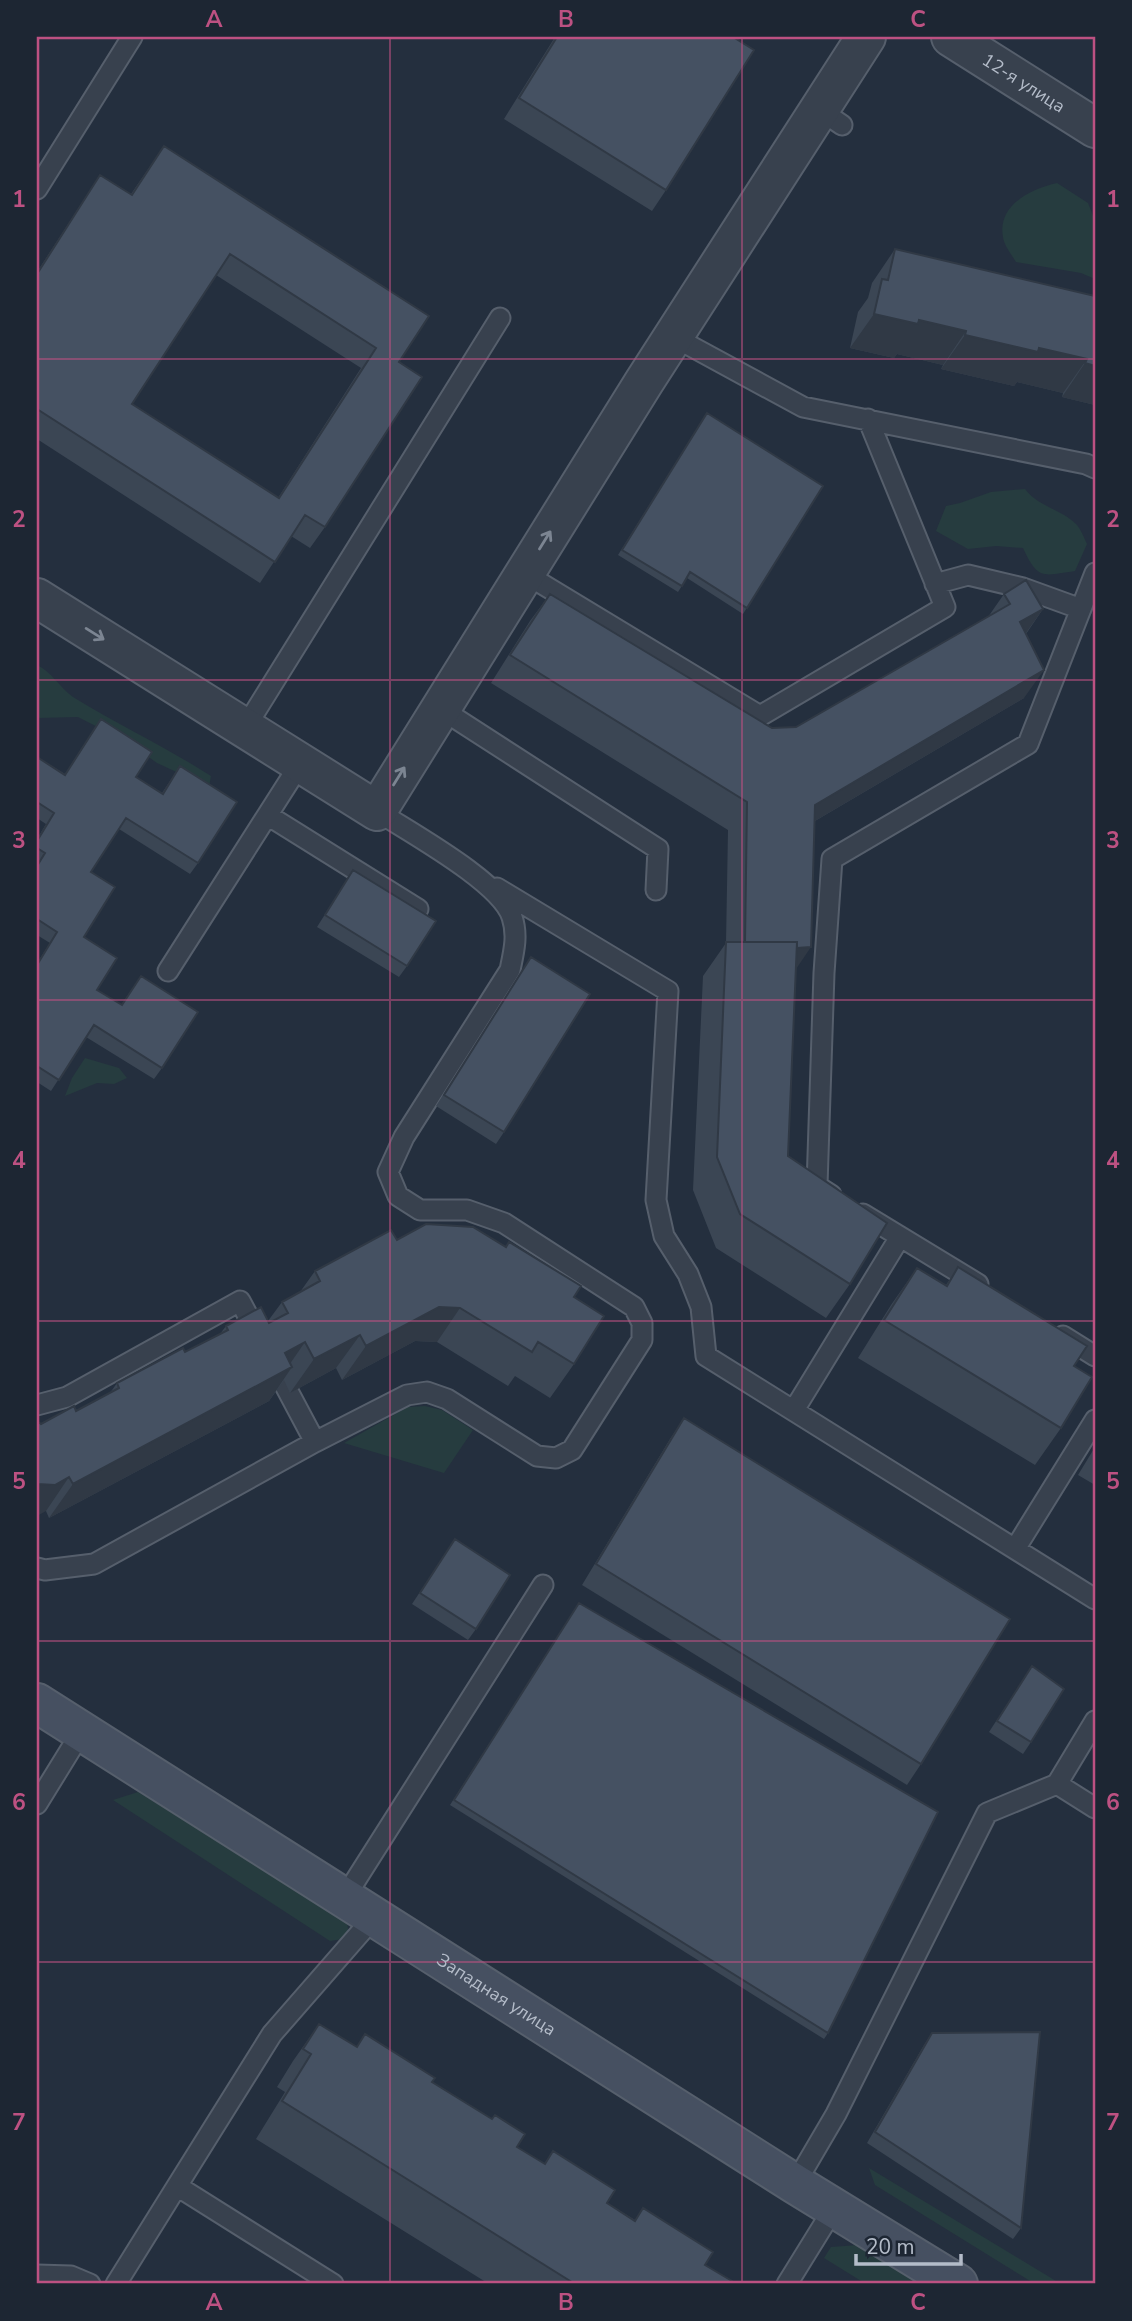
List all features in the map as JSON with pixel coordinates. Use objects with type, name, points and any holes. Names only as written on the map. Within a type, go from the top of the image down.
[{"type":"street","points":[[37,598],[377,811],[674,337],[831,117],[866,37]]},
{"type":"street","name":"12-я улица","points":[[951,37],[1095,128]]},
{"type":"street","name":"Западная улица","points":[[37,1703],[794,2184],[958,2284]]},
{"type":"lane","points":[[37,189],[132,37]]},
{"type":"lane","points":[[245,728],[500,318]]},
{"type":"lane","points":[[674,337],[803,407],[1095,468]]},
{"type":"lane","points":[[524,573],[760,716],[945,607],[867,419]]},
{"type":"lane","points":[[992,1293],[817,1186],[824,984],[832,859],[1028,744],[1095,573]]},
{"type":"lane","points":[[935,583],[968,575],[1023,587],[1081,609]]},
{"type":"lane","points":[[441,709],[658,849],[656,890]]},
{"type":"lane","points":[[169,971],[300,764]]},
{"type":"lane","points":[[377,811],[480,878],[668,991],[656,1200],[664,1237],[688,1274],[701,1307],[706,1356],[1095,1599]]},
{"type":"lane","points":[[269,816],[418,909]]},
{"type":"lane","points":[[37,1567],[45,1570],[94,1564],[315,1441],[407,1395],[428,1392],[447,1399],[537,1456],[556,1458],[572,1450],[642,1339],[642,1323],[634,1307],[504,1223],[467,1210],[420,1210],[398,1196],[388,1172],[404,1137],[510,970],[516,942],[511,915],[499,895],[480,878]]},
{"type":"lane","points":[[794,1410],[900,1237]]},
{"type":"lane","points":[[37,1405],[66,1396],[240,1301],[315,1441]]},
{"type":"lane","points":[[1049,1328],[1095,1356]]},
{"type":"lane","points":[[1015,1549],[1095,1420]]},
{"type":"lane","points":[[116,2284],[272,2034],[360,1906],[543,1585]]},
{"type":"lane","points":[[794,2184],[836,2114],[987,1813],[1058,1784],[1095,1721]]},
{"type":"lane","points":[[37,1804],[82,1731]]},
{"type":"lane","points":[[1058,1784],[1095,1808]]},
{"type":"lane","points":[[177,2186],[333,2284]]},
{"type":"lane","points":[[787,2284],[834,2208]]},
{"type":"lane","points":[[37,2275],[71,2276],[90,2284]]},
{"type":"green space","points":[[1057,183],[1088,203],[1095,221],[1095,279],[1081,273],[1016,262],[1005,243],[1003,226],[1011,207],[1027,194]]},
{"type":"green space","points":[[1025,489],[1036,500],[1070,519],[1079,528],[1087,544],[1075,571],[1042,573],[1033,566],[1023,548],[996,546],[968,549],[936,531],[946,506],[991,492]]},
{"type":"green space","points":[[37,665],[73,697],[211,776],[209,787],[157,763],[129,743],[78,717],[37,718]]},
{"type":"green space","points":[[85,1058],[119,1068],[127,1078],[114,1084],[97,1083],[65,1096],[72,1078]]},
{"type":"green space","points":[[425,1406],[442,1410],[473,1430],[444,1473],[344,1443],[408,1407]]},
{"type":"green space","points":[[138,1792],[347,1920],[348,1930],[343,1939],[330,1941],[113,1800]]},
{"type":"green space","points":[[869,2168],[1061,2284],[1035,2284],[875,2185]]},
{"type":"green space","points":[[858,2245],[919,2284],[866,2284],[824,2258],[831,2247]]},
{"type":"building","points":[[557,37],[733,37],[754,50],[666,190],[519,98]]},
{"type":"building","points":[[164,146],[429,316],[399,362],[422,377],[325,527],[305,515],[275,562],[37,409],[37,274],[100,175],[132,195]],"holes":[[[230,254],[376,348],[279,498],[132,404]]]},
{"type":"building","points":[[895,249],[1095,296],[1095,366],[1085,363],[1087,359],[1039,348],[1038,352],[965,335],[966,331],[919,320],[918,324],[874,314],[882,279],[888,280]]},
{"type":"building","points":[[707,413],[823,486],[747,608],[690,572],[682,586],[622,550]]},
{"type":"building","points":[[1026,580],[1043,609],[1020,622],[1044,670],[815,805],[811,947],[797,948],[797,942],[745,942],[747,802],[510,655],[550,594],[772,728],[796,727],[1010,604],[1004,594]]},
{"type":"building","points":[[101,719],[152,752],[136,777],[163,794],[180,766],[237,802],[198,863],[126,818],[91,872],[115,887],[84,937],[117,958],[97,990],[122,1005],[141,976],[198,1012],[162,1068],[94,1025],[59,1080],[37,1066],[37,965],[57,932],[37,919],[37,866],[45,853],[37,848],[37,841],[54,813],[37,802],[37,757],[65,775]]},
{"type":"building","points":[[353,870],[436,921],[407,966],[325,915]]},
{"type":"building","points":[[726,942],[797,942],[788,1156],[887,1223],[850,1284],[740,1214],[717,1157]]},
{"type":"building","points":[[531,957],[590,994],[504,1132],[444,1095]]},
{"type":"building","points":[[426,1224],[473,1227],[506,1247],[509,1242],[581,1286],[574,1297],[604,1316],[574,1364],[538,1342],[532,1352],[460,1308],[439,1307],[366,1346],[360,1335],[314,1359],[305,1342],[285,1353],[292,1367],[73,1484],[69,1477],[55,1485],[37,1484],[37,1421],[41,1424],[74,1406],[76,1411],[119,1388],[117,1383],[183,1348],[185,1352],[228,1330],[226,1326],[261,1307],[269,1323],[288,1313],[282,1302],[320,1281],[315,1271],[391,1230],[397,1240]]},
{"type":"building","points":[[958,1267],[1087,1346],[1074,1366],[1092,1377],[1061,1428],[884,1320],[917,1268],[947,1286]]},
{"type":"building","points":[[684,1418],[1010,1619],[921,1764],[596,1564]]},
{"type":"building","points":[[455,1539],[510,1575],[476,1629],[420,1593]]},
{"type":"building","points":[[579,1603],[938,1812],[828,2033],[454,1800]]},
{"type":"building","points":[[1032,1666],[1064,1689],[1031,1742],[997,1721]]},
{"type":"building","points":[[319,2024],[357,2047],[365,2034],[435,2078],[432,2082],[492,2119],[495,2115],[525,2134],[517,2147],[545,2164],[553,2151],[615,2190],[607,2203],[635,2221],[643,2208],[713,2252],[705,2265],[737,2284],[575,2284],[282,2101],[311,2054],[303,2049]]},
{"type":"building","points":[[1040,2032],[1021,2228],[875,2132],[932,2033]]}]
